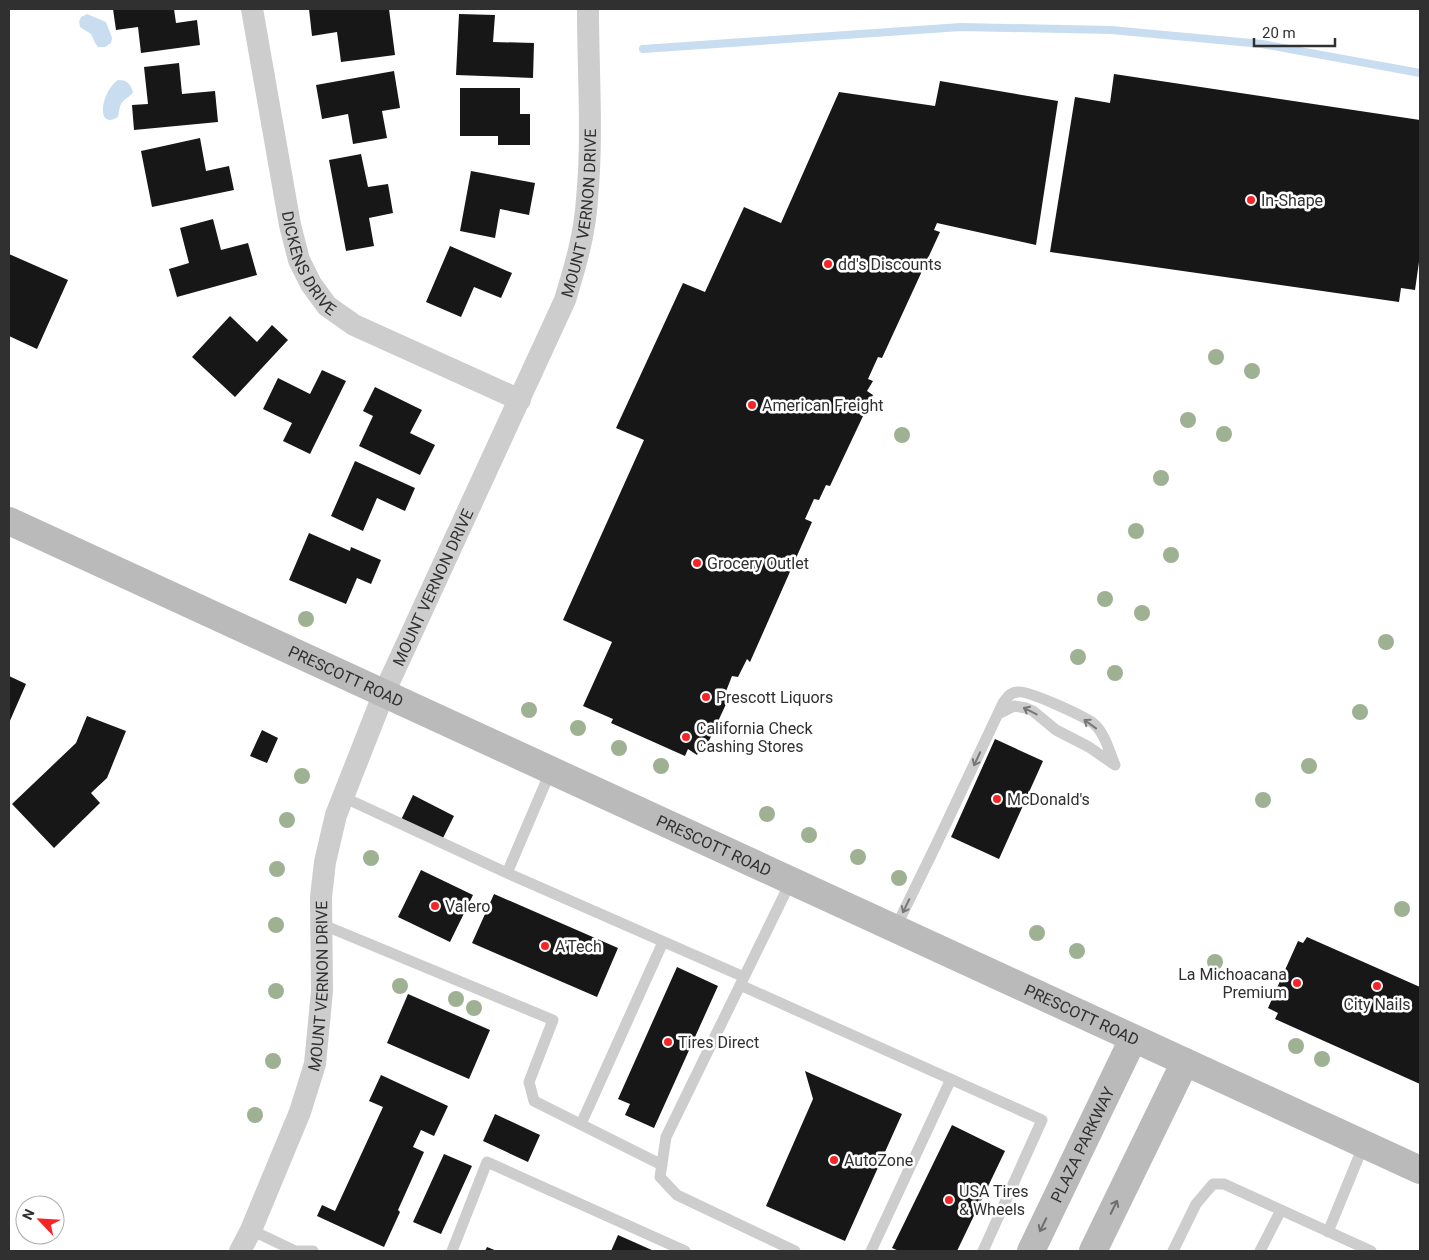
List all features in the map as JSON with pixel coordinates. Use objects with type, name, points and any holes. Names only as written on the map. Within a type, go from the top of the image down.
[{"type":"main road","name":"PRESCOTT ROAD","points":[[9,521],[1420,1170]]},
{"type":"main road","name":"PLAZA PARKWAY","points":[[1031,1251],[1133,1039]]},
{"type":"main road","points":[[1093,1251],[1185,1062]]},
{"type":"street","name":"DICKENS DRIVE","points":[[252,9],[290,226],[299,260],[310,284],[327,306],[354,325],[520,400]]},
{"type":"street","name":"MOUNT VERNON DRIVE","points":[[240,1251],[251,1230],[300,1112],[316,1064],[322,991],[321,897],[325,862],[336,815],[384,693],[565,300],[580,251],[588,191],[588,9]]},
{"type":"lane","points":[[895,929],[1003,703],[1010,694],[1024,692],[1042,698],[1094,724],[1104,738],[1114,764],[1089,747],[1056,730],[1033,711],[1014,706],[998,714]]},
{"type":"lane","points":[[507,873],[550,770]]},
{"type":"lane","points":[[343,797],[507,873],[663,942],[742,981],[1042,1120],[984,1251]]},
{"type":"lane","points":[[791,881],[666,1137],[660,1177],[677,1195],[795,1251]]},
{"type":"lane","points":[[321,924],[553,1020],[528,1082],[534,1100],[662,1165]]},
{"type":"lane","points":[[581,1124],[663,942]]},
{"type":"lane","points":[[871,1251],[951,1079]]},
{"type":"lane","points":[[1328,1232],[1364,1144]]},
{"type":"lane","points":[[452,1251],[487,1162],[685,1251]]},
{"type":"lane","points":[[1173,1251],[1196,1204],[1212,1184],[1224,1184],[1281,1210],[1328,1232],[1349,1247],[1371,1251]]},
{"type":"lane","points":[[1260,1251],[1281,1210]]},
{"type":"lane","points":[[251,1230],[295,1251],[313,1251]]},
{"type":"water","points":[[87,14],[106,22],[112,38],[111,43],[105,47],[98,47],[91,34],[80,27],[81,17]]},
{"type":"water","points":[[118,80],[128,83],[133,92],[121,104],[118,117],[111,120],[106,119],[103,114],[104,100],[112,85]]},
{"type":"building","points":[[113,9],[174,9],[176,23],[197,20],[200,45],[141,53],[138,27],[116,30]]},
{"type":"building","points":[[309,9],[389,9],[395,55],[341,62],[337,32],[312,36]]},
{"type":"building","points":[[459,14],[495,15],[493,42],[534,43],[533,78],[456,75]]},
{"type":"building","points":[[179,63],[182,94],[215,91],[218,122],[134,130],[132,105],[148,104],[144,67]]},
{"type":"building","points":[[394,71],[400,108],[382,111],[387,138],[353,144],[348,114],[322,119],[316,85]]},
{"type":"building","points":[[1114,74],[1420,120],[1420,255],[1415,290],[1401,288],[1399,302],[1050,252],[1075,97],[1110,103]]},
{"type":"building","points":[[940,81],[1058,101],[1036,245],[937,223],[934,230],[940,232],[882,358],[878,357],[868,379],[873,381],[867,391],[873,395],[830,486],[826,485],[819,500],[814,499],[805,519],[812,522],[750,662],[747,659],[738,677],[732,676],[723,699],[727,702],[707,745],[703,743],[697,755],[688,749],[685,756],[611,723],[613,719],[583,706],[612,642],[563,620],[644,440],[616,428],[683,283],[705,292],[744,207],[781,223],[839,92],[935,106]]},
{"type":"building","points":[[460,88],[520,88],[520,114],[530,114],[530,145],[498,145],[498,136],[460,136]]},
{"type":"building","points":[[200,138],[206,171],[229,166],[234,190],[152,207],[141,151]]},
{"type":"building","points":[[361,154],[368,187],[388,184],[393,213],[369,218],[374,246],[346,251],[329,160]]},
{"type":"building","points":[[471,171],[535,183],[529,215],[500,209],[495,238],[460,231]]},
{"type":"building","points":[[213,219],[221,250],[248,243],[257,275],[177,297],[169,269],[189,263],[180,228]]},
{"type":"building","points":[[450,246],[512,273],[501,298],[474,287],[461,317],[426,302]]},
{"type":"building","points":[[9,254],[68,280],[37,349],[9,336]]},
{"type":"building","points":[[230,316],[257,342],[272,325],[288,340],[235,397],[192,357]]},
{"type":"building","points":[[322,370],[346,381],[310,454],[283,441],[292,423],[263,409],[278,378],[310,394]]},
{"type":"building","points":[[375,387],[422,410],[410,433],[435,445],[420,475],[359,446],[373,416],[363,411]]},
{"type":"building","points":[[355,461],[415,488],[405,511],[377,498],[363,531],[331,516]]},
{"type":"building","points":[[309,533],[350,551],[351,547],[381,560],[371,584],[357,578],[346,604],[289,580]]},
{"type":"building","points":[[9,676],[26,684],[9,723]]},
{"type":"building","points":[[87,716],[126,731],[107,778],[91,793],[100,803],[54,848],[12,804],[76,743]]},
{"type":"building","points":[[262,730],[278,738],[267,763],[250,756]]},
{"type":"building","name":"McDonald's","points":[[995,739],[1043,761],[999,859],[951,837]]},
{"type":"building","points":[[413,795],[454,816],[440,844],[399,824]]},
{"type":"building","name":"Valero","points":[[421,870],[473,895],[450,942],[398,917]]},
{"type":"building","name":"A'Tech","points":[[494,894],[618,948],[597,997],[472,943]]},
{"type":"building","points":[[1307,937],[1420,987],[1420,1084],[1275,1019],[1278,1013],[1268,1008],[1298,941],[1303,943]]},
{"type":"building","name":"Tires Direct","points":[[677,967],[718,986],[654,1128],[625,1115],[630,1104],[618,1099]]},
{"type":"building","points":[[408,994],[490,1030],[469,1079],[387,1043]]},
{"type":"building","name":"AutoZone","points":[[805,1071],[902,1114],[845,1241],[766,1206],[813,1099]]},
{"type":"building","points":[[381,1075],[448,1106],[434,1136],[421,1130],[413,1147],[424,1152],[384,1247],[317,1216],[322,1205],[335,1211],[383,1107],[369,1101]]},
{"type":"building","points":[[495,1114],[540,1135],[528,1162],[483,1141]]},
{"type":"building","name":"USA Tires & Wheels","points":[[952,1125],[1005,1151],[957,1251],[899,1251],[892,1248]]},
{"type":"building","points":[[444,1154],[472,1166],[441,1234],[413,1222]]},
{"type":"building","points":[[618,1235],[654,1251],[611,1251]]},
{"type":"building","points":[[487,1247],[497,1251],[485,1251]]},
{"type":"waterway","points":[[643,49],[961,27],[1111,30],[1262,44],[1420,73]]},
{"type":"place","name":"In-Shape","points":[[1251,200]]},
{"type":"place","name":"dd's Discounts","points":[[828,264]]},
{"type":"place","name":"American Freight","points":[[752,405]]},
{"type":"place","name":"Grocery Outlet","points":[[697,563]]},
{"type":"place","name":"Prescott Liquors","points":[[706,697]]},
{"type":"place","name":"California Check Cashing Stores","points":[[686,737]]},
{"type":"place","name":"McDonald's","points":[[997,799]]},
{"type":"place","name":"Valero","points":[[435,906]]},
{"type":"place","name":"A'Tech","points":[[545,946]]},
{"type":"place","name":"La Michoacana Premium","points":[[1297,983]]},
{"type":"place","name":"City Nails","points":[[1377,986]]},
{"type":"place","name":"Tires Direct","points":[[668,1042]]},
{"type":"place","name":"AutoZone","points":[[834,1160]]},
{"type":"place","name":"USA Tires & Wheels","points":[[949,1200]]}]
